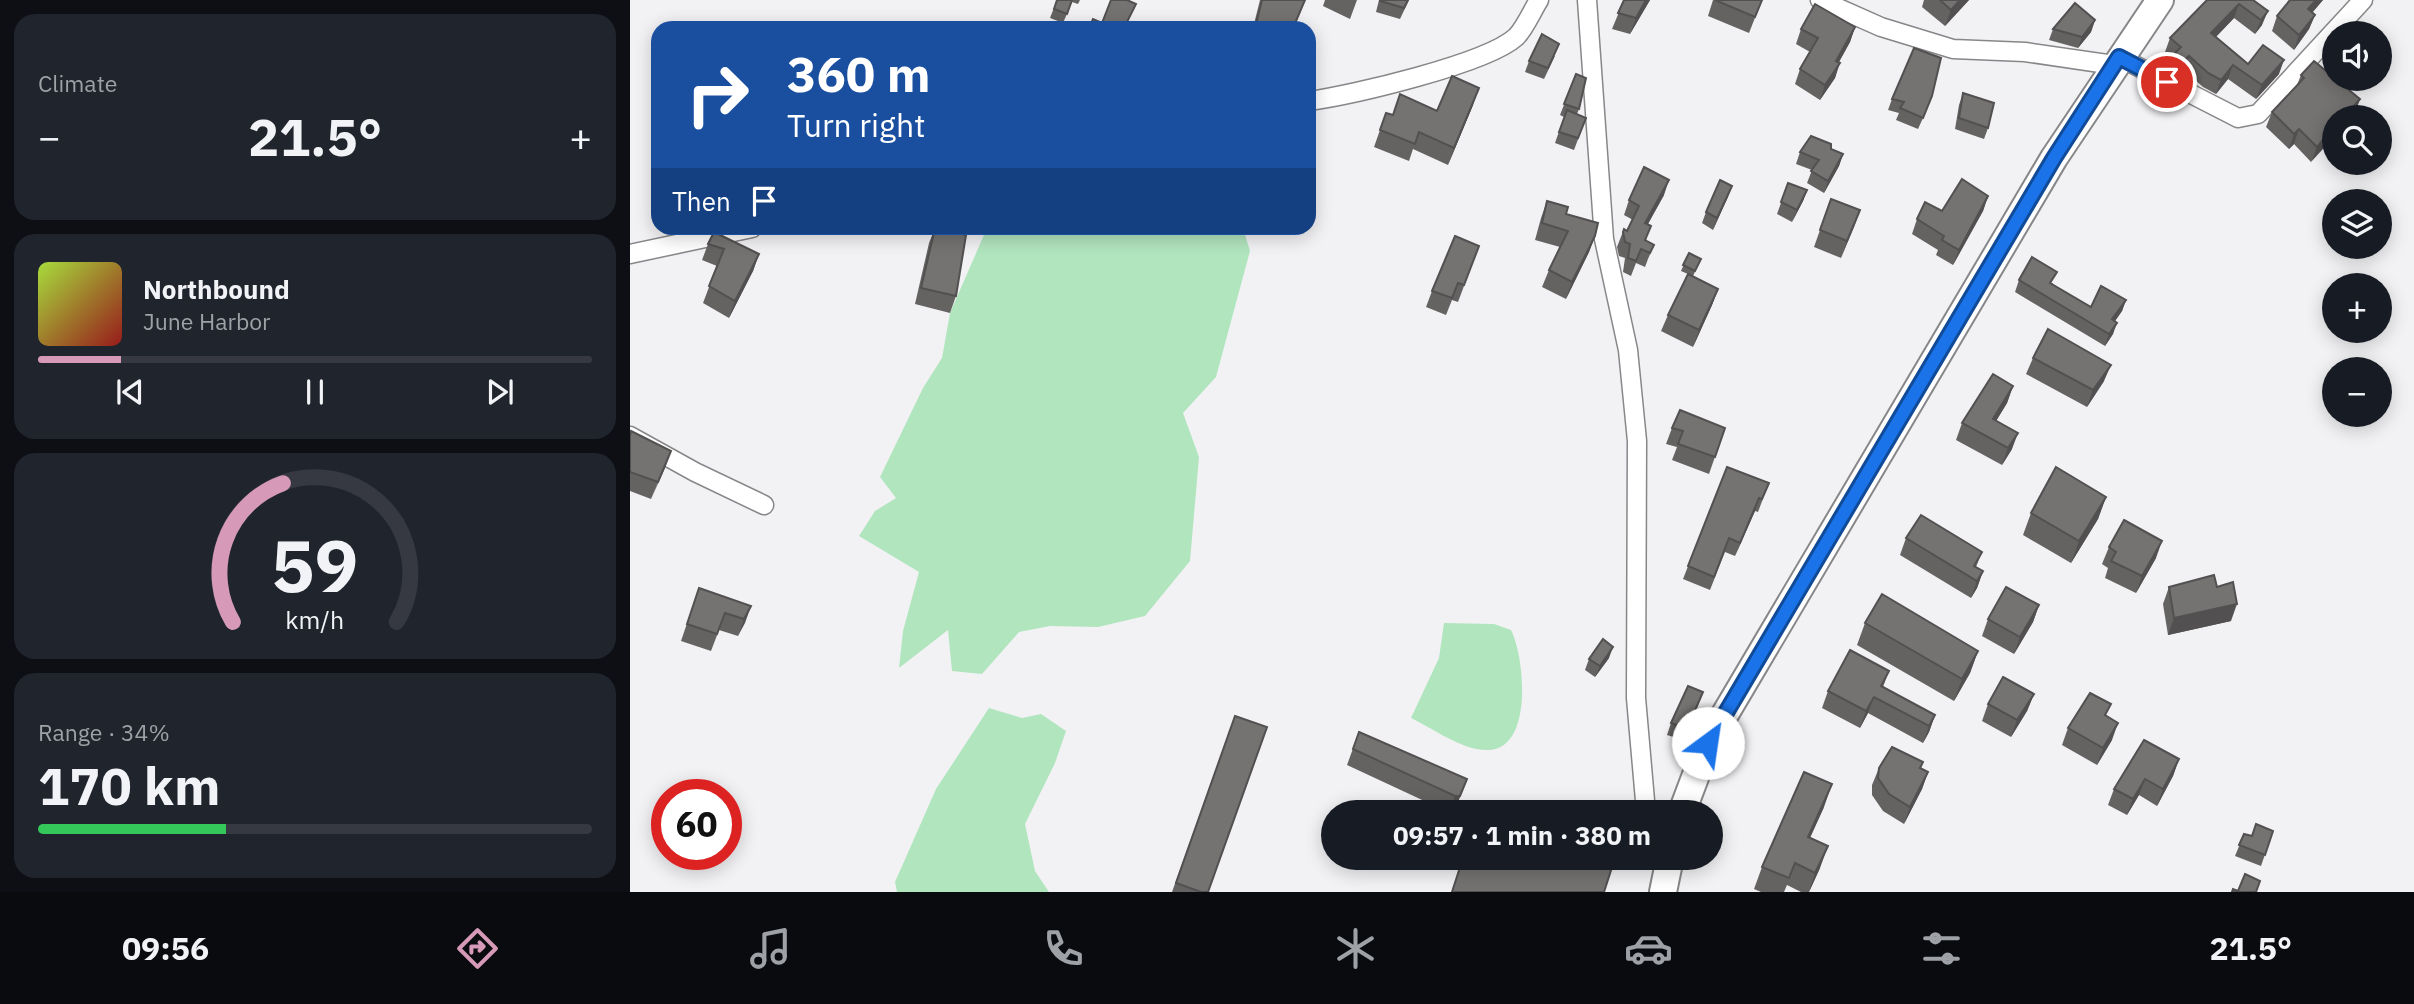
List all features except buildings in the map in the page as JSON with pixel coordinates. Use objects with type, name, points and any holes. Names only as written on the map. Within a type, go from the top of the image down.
[{"type":"main road","points":[[1687,800],[1708,743],[2054,158],[2160,0]]},
{"type":"street","points":[[1316,100],[1345,96],[1465,62],[1516,37],[1539,0]]},
{"type":"street","points":[[1587,0],[1604,239],[1628,350],[1637,441],[1636,698],[1645,800]]},
{"type":"street","points":[[1820,0],[1881,27],[1953,49],[2025,51],[2117,61],[2238,118],[2249,118],[2258,114],[2362,0]]},
{"type":"street","points":[[630,254],[710,235]]},
{"type":"street","points":[[630,436],[695,472],[764,505]]},
{"type":"green space","points":[[984,235],[1245,235],[1250,251],[1216,377],[1183,413],[1199,457],[1190,561],[1145,616],[1098,627],[1050,626],[1019,632],[982,674],[952,671],[948,630],[899,668],[903,631],[919,572],[859,536],[875,511],[896,498],[880,477],[923,388],[942,358],[950,313]]},
{"type":"green space","points":[[1444,623],[1494,624],[1511,630],[1520,660],[1522,701],[1519,720],[1512,736],[1501,747],[1486,750],[1467,746],[1411,718],[1439,658]]},
{"type":"green space","points":[[989,708],[1022,718],[1041,714],[1066,731],[1055,763],[1025,824],[1035,871],[1049,892],[897,892],[895,882],[936,789]]},
{"type":"route","points":[[1708,743],[2054,158],[2119,57],[2167,82]]}]
